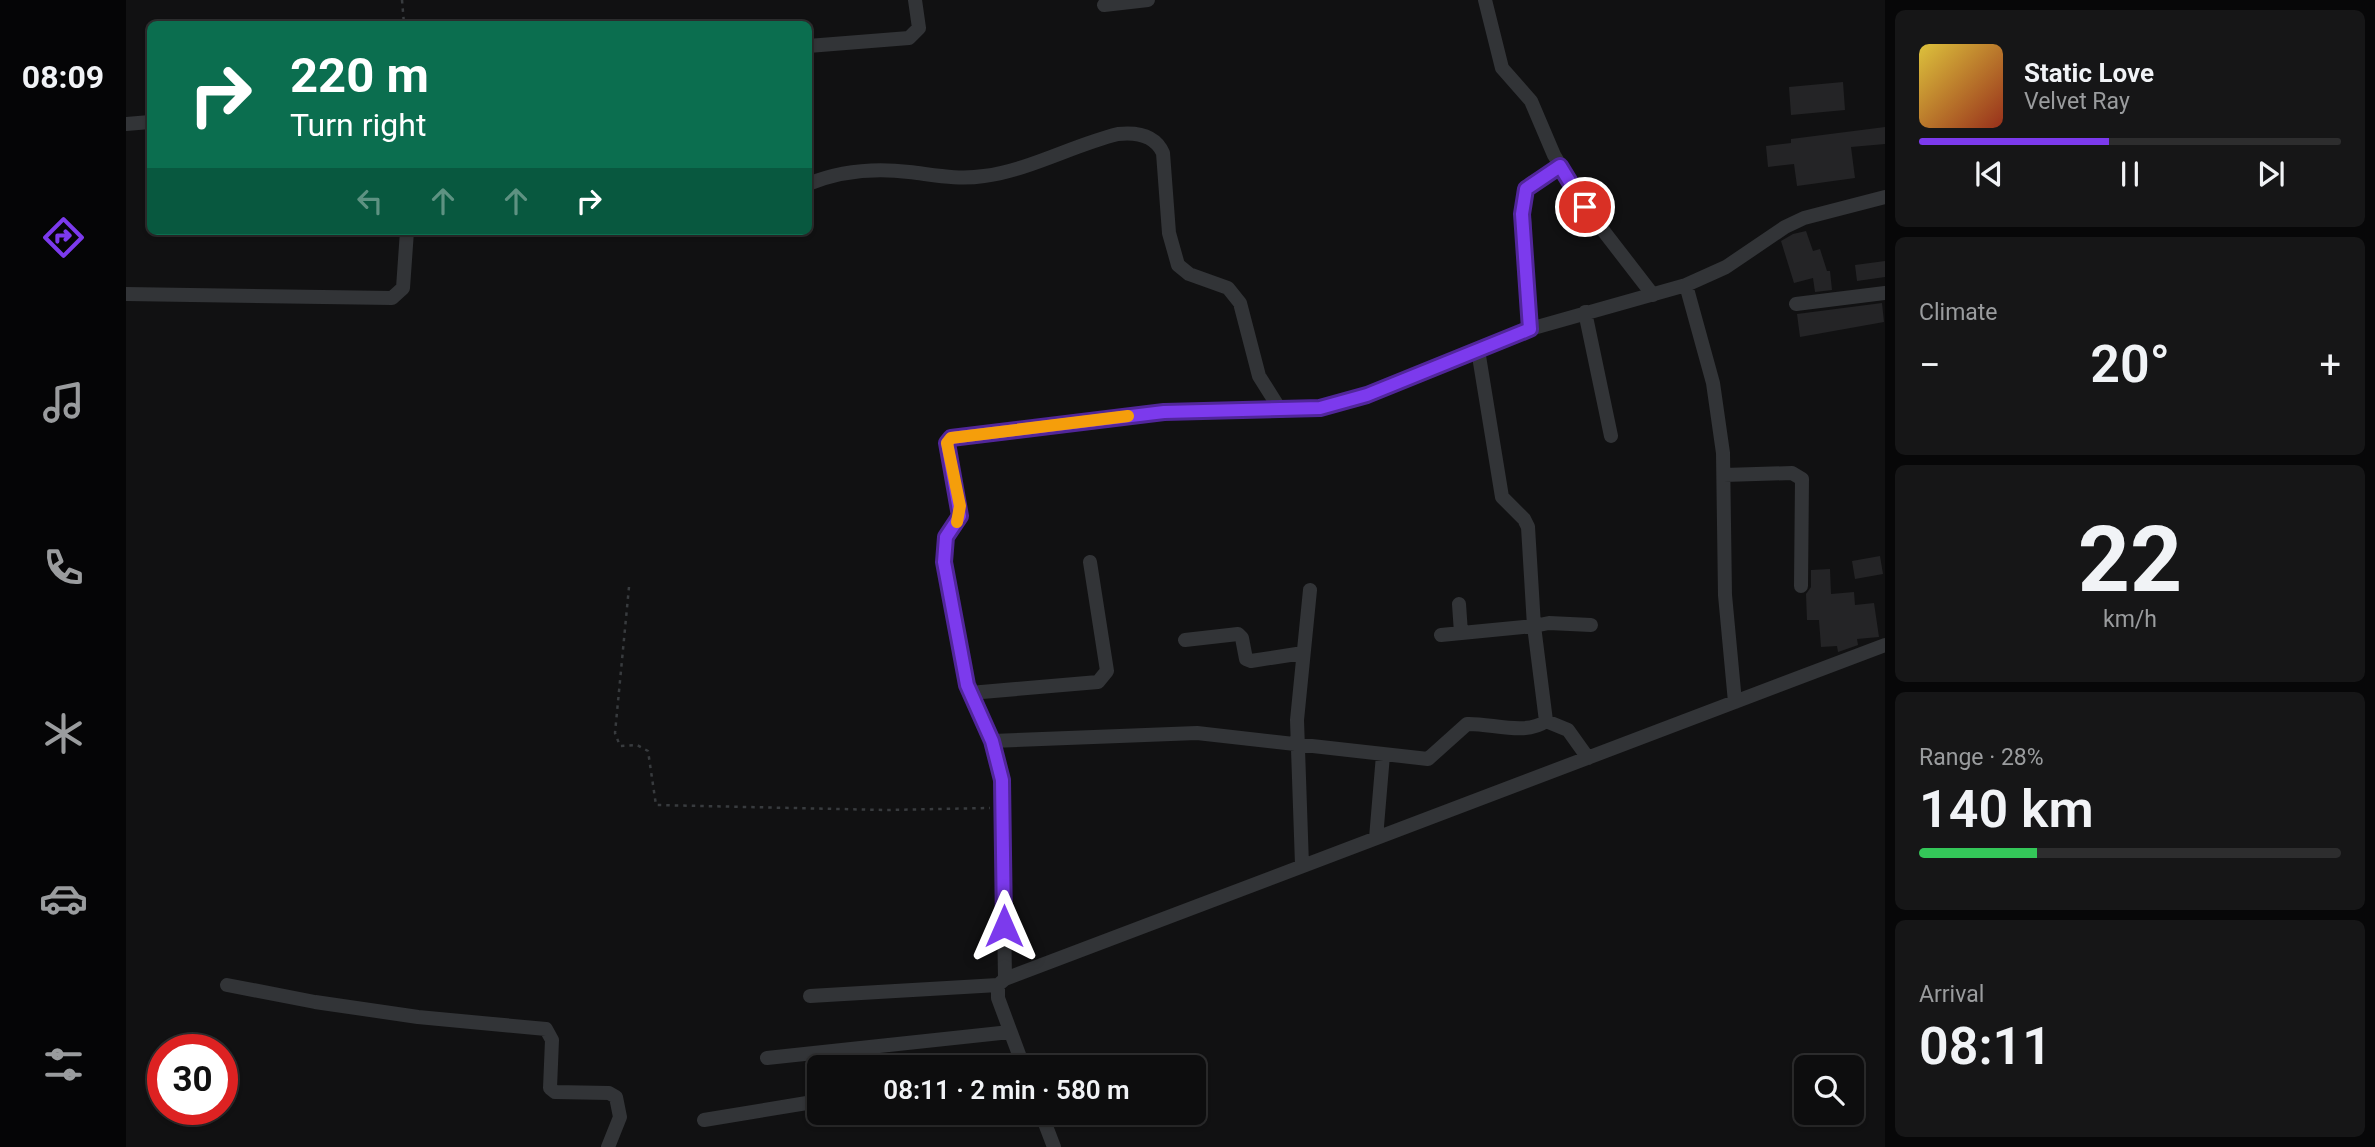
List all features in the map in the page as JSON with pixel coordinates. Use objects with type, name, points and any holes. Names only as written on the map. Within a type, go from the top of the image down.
[{"type":"street","points":[[812,46],[909,38],[919,28],[915,0]]},
{"type":"street","points":[[1104,5],[1148,0]]},
{"type":"street","points":[[1485,0],[1502,68],[1531,101],[1560,166],[1585,207],[1653,295]]},
{"type":"street","points":[[126,124],[147,122]]},
{"type":"street","points":[[812,183],[838,174],[879,170],[960,179],[984,176],[1018,168],[1118,134],[1130,132],[1148,137],[1158,142],[1163,153],[1169,233],[1178,265],[1189,274],[1228,288],[1240,303],[1259,376],[1281,411]]},
{"type":"street","points":[[1530,329],[1522,199],[1531,183],[1560,166]]},
{"type":"street","points":[[1019,1055],[998,998],[1002,982],[1002,780],[992,741],[970,693],[944,562],[946,537],[960,516],[947,443],[951,438],[1164,412],[1232,408],[1281,411],[1320,408],[1367,395],[1530,329],[1686,285],[1726,267],[1785,227],[1804,218],[1885,197]]},
{"type":"street","points":[[126,294],[392,298],[403,288],[407,235]]},
{"type":"street","points":[[1686,285],[1713,383],[1724,475],[1725,595],[1735,702]]},
{"type":"street","points":[[1796,304],[1885,293]]},
{"type":"street","points":[[1585,312],[1611,436]]},
{"type":"street","points":[[1478,350],[1502,497],[1524,519],[1528,527],[1534,626],[1546,720]]},
{"type":"street","points":[[1724,475],[1792,473],[1802,480],[1801,586]]},
{"type":"street","points":[[970,693],[1098,682],[1105,677],[1107,671],[1090,562]]},
{"type":"street","points":[[1302,865],[1297,720],[1310,590]]},
{"type":"street","points":[[1459,604],[1461,633]]},
{"type":"street","points":[[1441,635],[1534,626],[1549,622],[1591,625]]},
{"type":"street","points":[[1185,640],[1238,634],[1242,638],[1246,659],[1251,661],[1303,653]]},
{"type":"street","points":[[810,996],[1002,982],[1302,865],[1885,645]]},
{"type":"street","points":[[992,741],[1197,733],[1428,759],[1467,724],[1526,728],[1538,727],[1546,720]]},
{"type":"street","points":[[1546,720],[1568,730],[1588,758]]},
{"type":"street","points":[[1376,838],[1382,755]]},
{"type":"street","points":[[227,985],[405,1015],[546,1029],[552,1040],[550,1088],[555,1092],[609,1093],[616,1097],[620,1117],[608,1147]]},
{"type":"street","points":[[767,1058],[1010,1032]]},
{"type":"street","points":[[704,1120],[807,1103]]},
{"type":"street","points":[[1046,1125],[1054,1147]]},
{"type":"path","points":[[402,0],[404,21]]},
{"type":"path","points":[[629,587],[615,733],[620,746],[638,745],[648,751],[656,805],[885,810],[1004,808]]},
{"type":"building","points":[[1843,82],[1845,110],[1791,115],[1789,87]]},
{"type":"building","points":[[1885,127],[1885,144],[1851,147],[1855,178],[1797,186],[1794,164],[1768,167],[1766,146],[1791,143],[1791,139]]},
{"type":"building","points":[[1806,231],[1813,251],[1820,249],[1827,271],[1830,271],[1832,290],[1815,292],[1813,278],[1794,283],[1781,241]]},
{"type":"building","points":[[1885,261],[1885,277],[1857,281],[1855,265]]},
{"type":"building","points":[[1882,303],[1884,322],[1800,337],[1797,314]]},
{"type":"building","points":[[1880,556],[1883,574],[1855,579],[1852,561]]},
{"type":"building","points":[[1830,569],[1831,594],[1854,592],[1855,605],[1874,603],[1879,637],[1857,639],[1858,645],[1838,652],[1837,646],[1821,647],[1819,620],[1807,620],[1806,594],[1811,587],[1811,570]]},
{"type":"slow traffic","points":[[957,522],[960,506],[947,443],[951,438],[1128,416]]},
{"type":"route","points":[[1004,926],[1002,780],[992,741],[964,674],[944,562],[946,537],[960,516],[948,452],[947,443],[951,438],[1164,412],[1232,408],[1302,410],[1367,395],[1530,329],[1522,214],[1522,199],[1526,189],[1531,183],[1560,166],[1585,207]]}]
